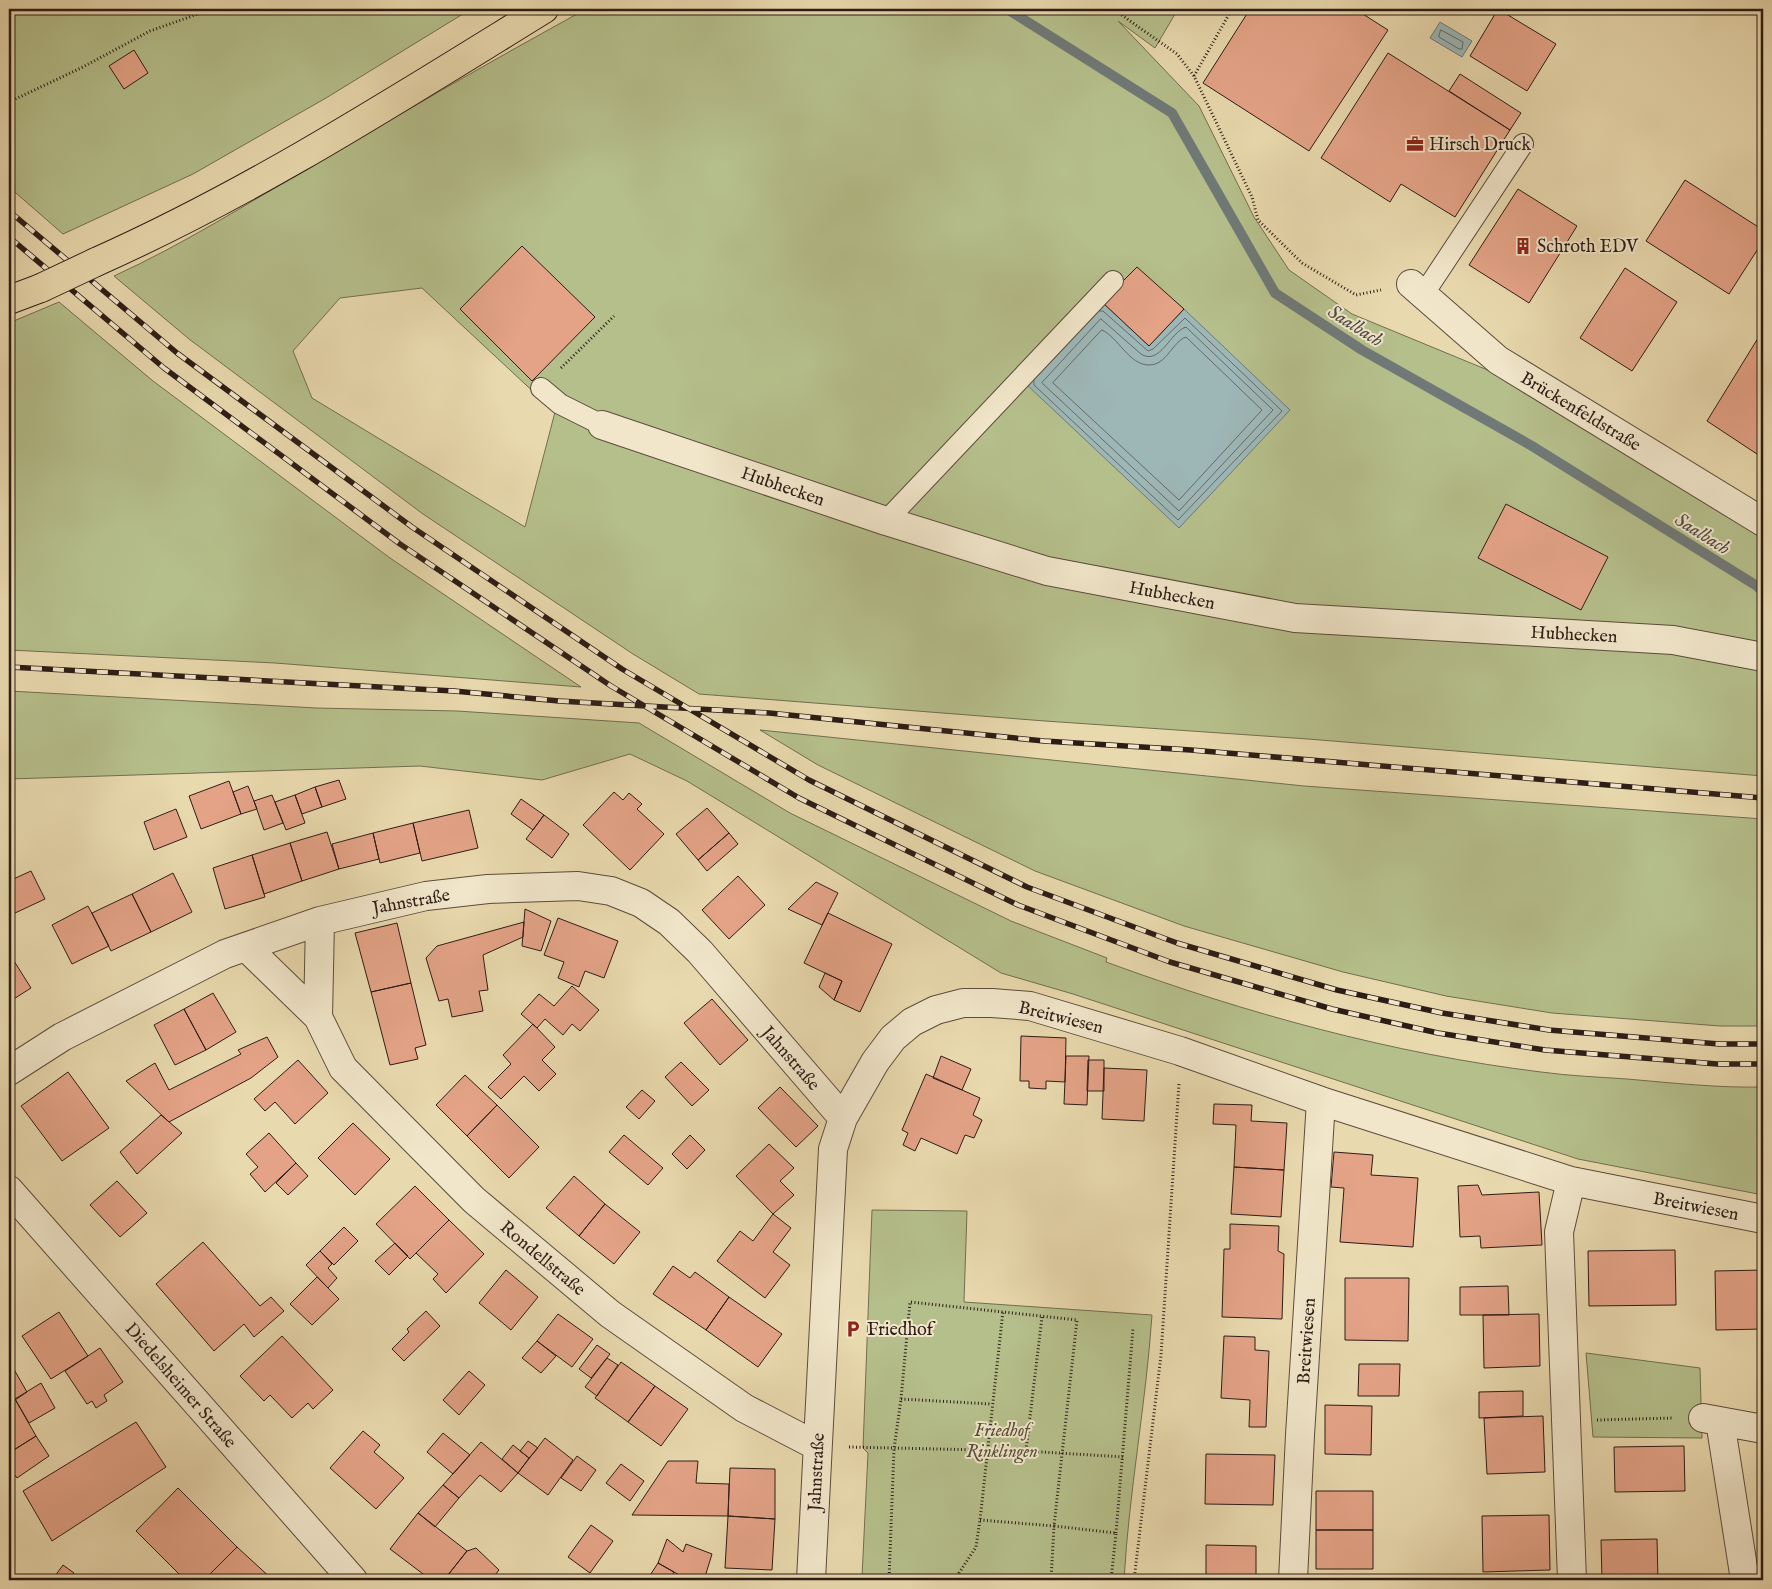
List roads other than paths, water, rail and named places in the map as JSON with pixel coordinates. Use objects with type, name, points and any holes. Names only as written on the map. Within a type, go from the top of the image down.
[{"type":"main road","points":[[9,300],[96,262],[271,175],[544,9]]},
{"type":"street","name":"Brückenfeldstraße","points":[[1417,290],[1498,360],[1763,522]]},
{"type":"street","name":"Hubhecken","points":[[602,425],[886,521],[1047,571],[1295,618],[1673,640],[1763,657]]},
{"type":"street","name":"Jahnstraße","points":[[9,1072],[62,1037],[225,954],[320,921],[426,896],[488,888],[578,886],[611,891],[641,902],[670,922],[700,952],[843,1118],[833,1149],[811,1580]]},
{"type":"street","points":[[318,1017],[320,921]]},
{"type":"street","points":[[246,947],[318,1017]]},
{"type":"street","name":"Breitwiesen","points":[[843,1118],[875,1062],[893,1038],[912,1022],[936,1010],[963,1003],[992,1002],[1030,1006],[1180,1051],[1321,1101],[1570,1181],[1763,1219]]},
{"type":"street","name":"Rondellstraße","points":[[318,1017],[343,1068],[474,1200],[610,1314],[744,1408],[817,1446]]},
{"type":"street","name":"Breitwiesen","points":[[1293,1580],[1301,1415],[1321,1101]]},
{"type":"street","points":[[1570,1181],[1559,1232],[1572,1580]]},
{"type":"street","name":"Diedelsheimer Straße","points":[[9,1190],[353,1580]]},
{"type":"street","points":[[1745,1580],[1712,1419],[1763,1429]]},
{"type":"lane","points":[[1417,290],[1522,144]]},
{"type":"lane","points":[[886,521],[1113,281]]},
{"type":"lane","points":[[541,388],[560,404],[602,425]]},
{"type":"water","points":[[1440,22],[1472,41],[1462,57],[1430,38]]},
{"type":"water","points":[[1102,302],[1149,346],[1184,309],[1290,410],[1179,528],[1025,383]]},
{"type":"waterway","name":"Saalbach","points":[[1007,9],[1172,113],[1275,293],[1362,350],[1532,446],[1757,586],[1763,592]]},
{"type":"railway","points":[[9,211],[177,353],[412,527],[622,669],[809,780],[1027,887],[1177,943],[1337,990],[1442,1013],[1549,1030],[1719,1044],[1763,1044]]},
{"type":"railway","points":[[9,237],[164,368],[400,544],[611,686],[799,798],[1018,905],[1170,962],[1332,1009],[1438,1033],[1545,1050],[1717,1064],[1763,1064]]},
{"type":"railway","points":[[9,667],[454,691],[559,701],[769,713],[1044,741],[1191,750],[1763,798]]},
{"type":"place","name":"Hirsch Druck","points":[[1415,144]]},
{"type":"place","name":"Schroth EDV","points":[[1523,246]]},
{"type":"place","name":"Friedhof","points":[[853,1329]]},
{"type":"park label","name":"Friedhof Rinklingen","points":[[1002,1440]]}]
